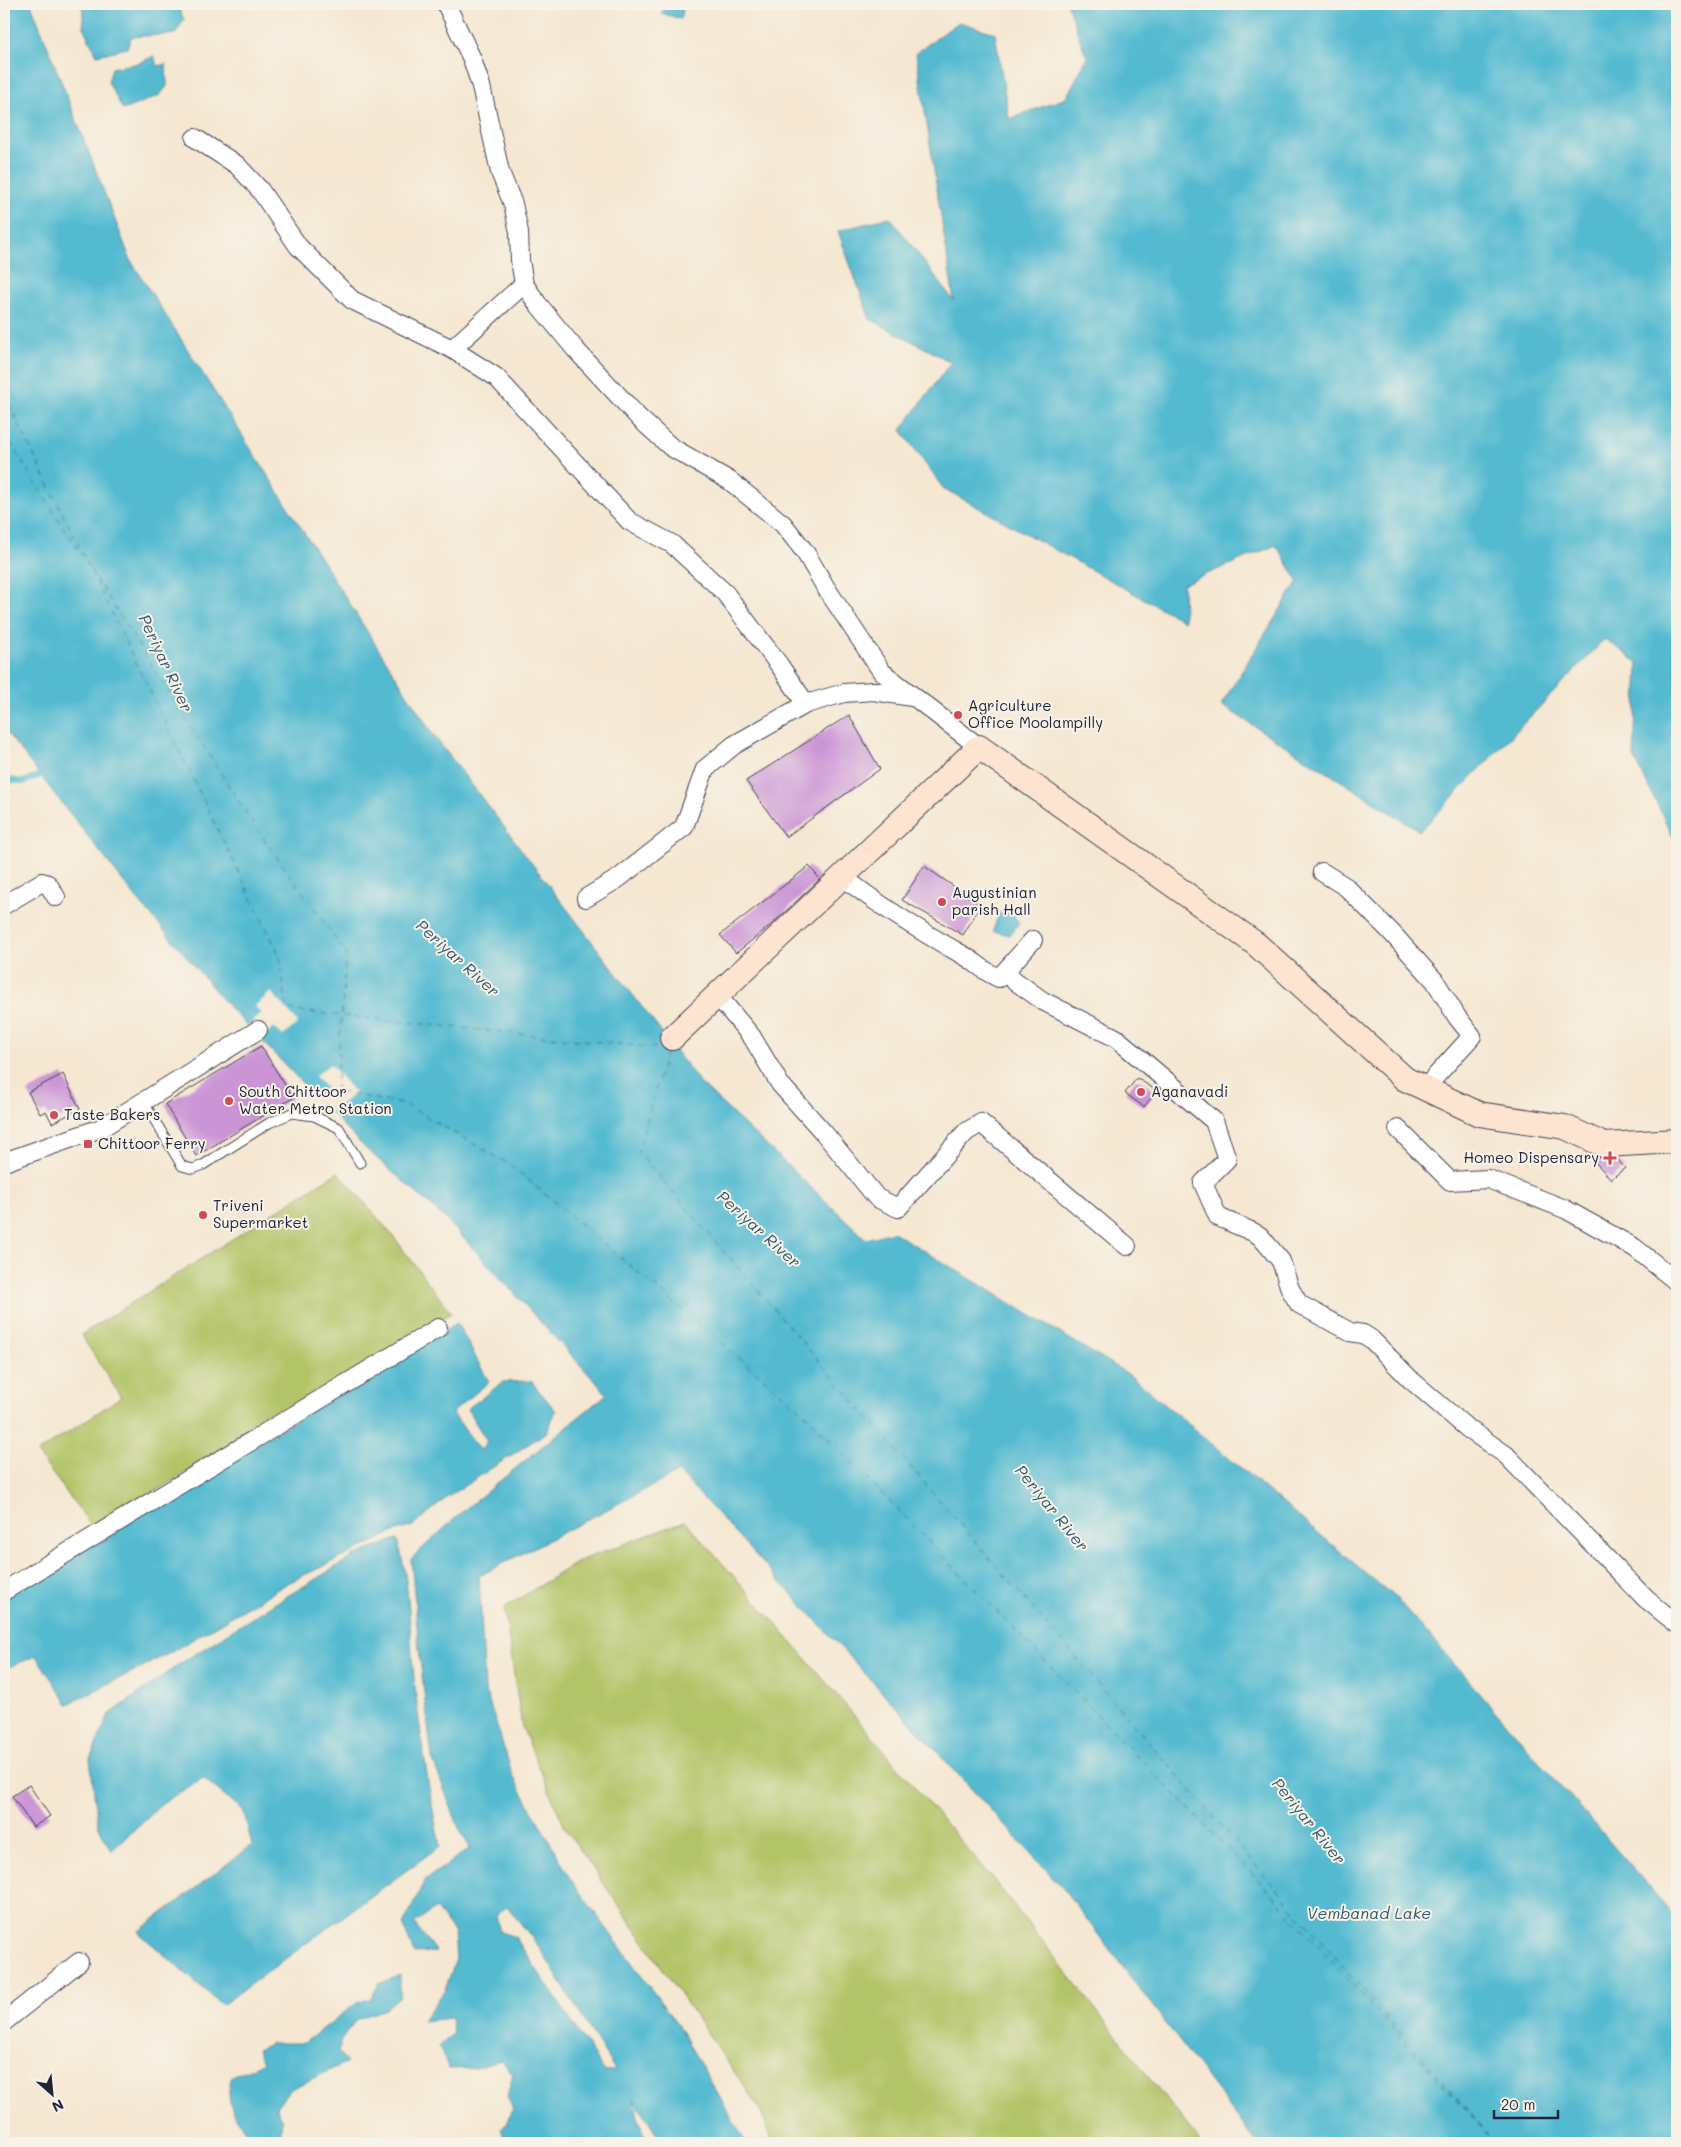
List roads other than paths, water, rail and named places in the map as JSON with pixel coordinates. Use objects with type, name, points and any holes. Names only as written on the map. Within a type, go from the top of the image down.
[{"type":"street","points":[[446,4],[472,59],[481,86],[500,172],[512,204],[519,232],[520,260],[524,284],[574,349],[640,419],[671,447],[730,481],[783,524],[805,552],[826,588],[882,672],[913,698],[979,747],[1256,944],[1405,1079],[1479,1114],[1565,1127],[1604,1145],[1677,1141]]},
{"type":"street","points":[[195,138],[237,166],[260,190],[298,246],[352,300],[452,349],[496,377],[629,521],[672,544],[725,593],[806,704]]},
{"type":"street","points":[[452,349],[524,284]]},
{"type":"street","points":[[586,898],[619,878],[684,827],[706,768],[734,746],[806,704],[844,693],[873,691],[913,698]]},
{"type":"street","points":[[672,1038],[979,747]]},
{"type":"street","points":[[1322,872],[1346,887],[1391,932],[1435,981],[1457,1017],[1472,1036],[1425,1088]]},
{"type":"street","points":[[842,876],[883,908],[964,956],[990,975],[999,978],[1034,940]]},
{"type":"street","points":[[4,905],[42,882],[48,884],[56,897]]},
{"type":"street","points":[[1004,973],[1043,1001],[1116,1038],[1214,1121],[1227,1159],[1203,1183],[1218,1217],[1260,1236],[1281,1261],[1290,1289],[1299,1304],[1350,1332],[1362,1334],[1371,1339],[1411,1380],[1467,1428],[1506,1455],[1646,1599],[1677,1624]]},
{"type":"street","points":[[717,995],[752,1037],[780,1084],[824,1133],[877,1198],[898,1208],[966,1132],[981,1123],[1127,1246]]},
{"type":"street","points":[[4,1162],[101,1128],[258,1030]]},
{"type":"street","points":[[1398,1129],[1450,1181],[1488,1179],[1565,1209],[1636,1248],[1677,1282]]},
{"type":"street","points":[[4,1591],[438,1328]]},
{"type":"street","points":[[4,2022],[80,1962]]},
{"type":"lane","points":[[144,1101],[182,1166],[192,1169],[203,1165],[269,1123],[292,1112],[314,1116],[339,1128],[360,1163]]},
{"type":"water","name":"Vembanad Lake","points":[[4,4],[31,4],[131,261],[432,733],[701,1084],[866,1239],[893,1232],[1131,1376],[1398,1600],[1677,1919],[1677,2143],[1257,2143],[1062,1887],[679,1472],[479,1576],[485,1689],[513,1776],[571,1880],[679,2027],[746,2143],[662,2143],[634,2099],[640,2125],[649,2143],[503,2143],[505,2140],[501,2128],[507,2124],[513,2109],[507,2096],[513,2074],[501,2060],[475,2068],[449,2069],[439,2047],[453,2033],[451,2018],[422,2021],[445,1990],[456,1959],[454,1932],[436,1908],[414,1923],[436,1952],[414,1953],[403,1925],[425,1880],[470,1848],[459,1828],[432,1758],[420,1659],[411,1559],[463,1511],[607,1394],[446,1219],[364,1147],[231,1009],[133,894],[4,729]],"holes":[[[507,1906],[537,1944],[615,2070],[605,2072],[515,1937],[500,1932],[496,1916]]]},
{"type":"water","points":[[82,4],[177,4],[184,20],[175,34],[131,37],[127,48],[97,55],[84,29]]},
{"type":"water","points":[[669,4],[684,4],[681,19],[661,13]]},
{"type":"water","points":[[1067,4],[1677,4],[1677,845],[1634,757],[1638,663],[1605,639],[1420,831],[1221,705],[1298,581],[1276,545],[1183,584],[1184,621],[943,488],[901,430],[951,362],[870,319],[838,231],[890,217],[954,301],[916,53],[959,22],[995,33],[1009,119],[1066,98],[1087,58]]},
{"type":"water","points":[[154,56],[157,66],[166,64],[167,86],[160,95],[123,110],[108,82],[112,68],[139,63]]},
{"type":"water","points":[[999,913],[1012,913],[1019,923],[1010,935],[993,931]]},
{"type":"water","points":[[457,1323],[489,1382],[452,1412],[480,1451],[487,1441],[467,1409],[503,1382],[531,1381],[556,1411],[547,1432],[446,1498],[413,1526],[394,1532],[288,1583],[168,1654],[68,1704],[36,1656],[4,1669],[4,1596]]},
{"type":"water","points":[[397,1539],[407,1586],[413,1668],[421,1735],[440,1846],[222,2005],[138,1932],[252,1845],[243,1810],[203,1778],[164,1802],[111,1851],[98,1825],[90,1759],[109,1715],[178,1665],[269,1607],[356,1555]]},
{"type":"water","points":[[400,1975],[400,1996],[385,2009],[357,2019],[344,2035],[338,2052],[347,2062],[289,2090],[276,2107],[282,2119],[280,2141],[282,2143],[251,2143],[230,2102],[229,2094],[232,2076],[263,2062],[257,2050],[271,2043],[304,2043],[357,2003],[370,1999],[379,1984]]},
{"type":"waterway","points":[[4,779],[23,782],[48,772]]},
{"type":"place","name":"Agriculture Office Moolampilly","points":[[958,715]]},
{"type":"place","name":"Augustinian parish Hall","points":[[942,902]]},
{"type":"place","name":"Aganavadi","points":[[1141,1092]]},
{"type":"place","name":"South Chittoor Water Metro Station","points":[[229,1101]]},
{"type":"place","name":"Taste Bakers","points":[[54,1115]]},
{"type":"place","name":"Chittoor Ferry","points":[[88,1144]]},
{"type":"place","name":"Homeo Dispensary","points":[[1610,1158]]},
{"type":"place","name":"Triveni Supermarket","points":[[203,1215]]},
{"type":"water label","name":"Periyar River","points":[[166,663]]},
{"type":"water label","name":"Periyar River","points":[[458,958]]},
{"type":"water label","name":"Periyar River","points":[[759,1229]]},
{"type":"water label","name":"Periyar River","points":[[1052,1508]]},
{"type":"water label","name":"Periyar River","points":[[1309,1821]]}]
